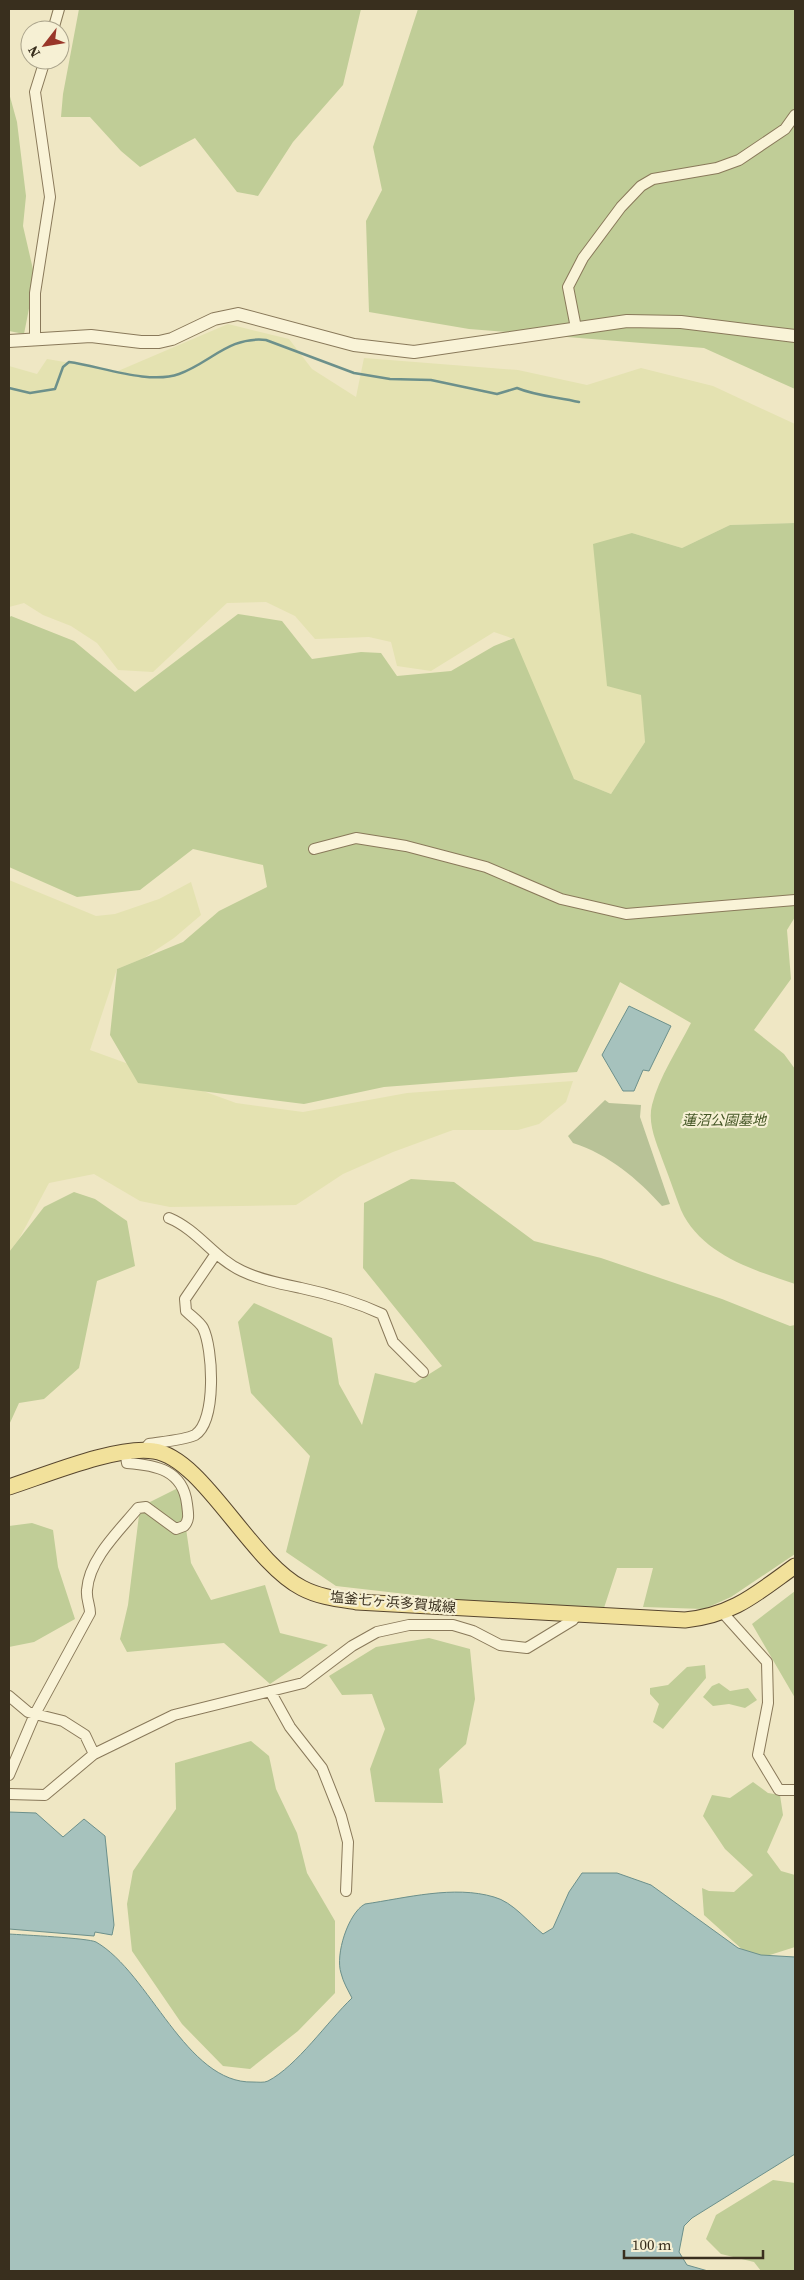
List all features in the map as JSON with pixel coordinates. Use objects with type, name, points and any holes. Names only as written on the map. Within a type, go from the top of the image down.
[{"type":"main road","name":"塩釜七ヶ浜多賀城線","points":[[9,1487],[125,1451],[156,1451],[168,1456],[189,1470],[264,1559],[283,1576],[310,1592],[327,1598],[357,1602],[685,1620],[707,1618],[740,1605],[795,1566]]},
{"type":"street","points":[[35,340],[35,293],[50,197],[35,92],[41,70]]},
{"type":"street","points":[[576,328],[568,286],[583,258],[621,207],[641,186],[653,179],[717,168],[739,160],[785,129],[795,115]]},
{"type":"street","points":[[9,341],[91,336],[141,342],[158,342],[172,339],[214,318],[238,314],[354,345],[414,352],[627,321],[657,321],[795,336]]},
{"type":"street","points":[[314,849],[356,838],[406,846],[486,867],[561,899],[626,914],[795,900]]},
{"type":"street","points":[[169,1218],[184,1224],[201,1238],[215,1255],[243,1272],[268,1281],[324,1293],[366,1306],[382,1314],[394,1342],[423,1372]]},
{"type":"street","points":[[144,1450],[149,1444],[195,1435],[204,1425],[212,1386],[209,1359],[202,1328],[186,1311],[185,1299],[215,1255]]},
{"type":"street","points":[[9,1775],[11,1762],[35,1714],[90,1613],[86,1598],[91,1571],[108,1546],[138,1508],[146,1507],[176,1529],[188,1522],[187,1501],[177,1477],[149,1464],[127,1463],[125,1451]]},
{"type":"street","points":[[723,1613],[767,1662],[768,1703],[758,1755],[779,1790],[795,1790]]},
{"type":"street","points":[[9,1794],[45,1794],[94,1754],[174,1715],[303,1683],[357,1642],[393,1628],[409,1625],[453,1625],[473,1631],[500,1645],[527,1648],[574,1620],[576,1615]]},
{"type":"street","points":[[270,1691],[290,1727],[322,1768],[341,1816],[348,1842],[346,1891]]},
{"type":"street","points":[[9,1696],[28,1712],[63,1721],[85,1735],[94,1754]]},
{"type":"shaded area","points":[[228,324],[289,339],[312,369],[356,397],[364,358],[518,370],[587,385],[641,368],[713,386],[795,424],[795,523],[730,525],[682,548],[632,533],[645,742],[611,794],[574,779],[527,696],[514,639],[494,632],[431,671],[397,666],[391,642],[369,637],[315,639],[295,616],[266,602],[227,603],[153,672],[118,670],[97,643],[71,626],[43,615],[24,603],[9,607],[9,366],[37,374],[47,359],[118,371]]},
{"type":"shaded area","points":[[9,880],[96,916],[115,914],[159,899],[191,882],[201,915],[174,938],[144,958],[117,969],[90,1050],[236,1103],[303,1112],[407,1093],[573,1081],[566,1102],[539,1124],[518,1130],[453,1130],[393,1152],[343,1174],[296,1205],[170,1207],[140,1201],[94,1174],[49,1183],[19,1239],[9,1252]]},
{"type":"green space","points":[[79,9],[361,9],[343,85],[293,142],[258,196],[237,192],[195,138],[140,167],[121,151],[90,117],[61,117],[68,70],[70,70],[70,57]]},
{"type":"green space","points":[[418,9],[795,9],[795,389],[704,348],[469,329],[369,312],[366,221],[382,190],[373,147]]},
{"type":"green space","points":[[9,93],[17,122],[26,196],[23,226],[35,278],[24,334],[9,331]]},
{"type":"green space","name":"蓮沼公園墓地","points":[[795,523],[795,917],[787,930],[791,979],[754,1030],[784,1054],[795,1069],[795,1284],[746,1266],[715,1249],[701,1238],[681,1210],[654,1135],[651,1113],[659,1084],[691,1023],[620,982],[577,1072],[384,1087],[304,1104],[138,1083],[110,1035],[117,969],[183,942],[219,911],[267,887],[263,865],[193,849],[140,890],[77,897],[9,867],[9,618],[11,616],[74,641],[135,692],[238,614],[282,621],[312,659],[361,652],[381,653],[397,676],[451,671],[494,646],[514,638],[574,779],[611,794],[645,742],[641,695],[607,686],[593,544],[632,533],[682,548],[730,525]]},
{"type":"green space","points":[[605,1100],[609,1103],[641,1105],[640,1117],[670,1204],[662,1206],[622,1168],[598,1154],[573,1143],[568,1136]]},
{"type":"green space","points":[[411,1179],[454,1182],[534,1241],[601,1258],[722,1299],[790,1326],[795,1325],[795,1554],[731,1597],[704,1609],[643,1607],[653,1568],[617,1568],[603,1611],[527,1608],[336,1586],[286,1552],[310,1456],[251,1393],[238,1322],[254,1303],[332,1338],[339,1384],[362,1425],[375,1373],[415,1383],[442,1366],[363,1268],[364,1203]]},
{"type":"green space","points":[[74,1192],[95,1199],[127,1221],[135,1266],[97,1281],[79,1368],[44,1399],[19,1403],[9,1425],[9,1252],[44,1207]]},
{"type":"green space","points":[[180,1487],[191,1563],[211,1600],[265,1585],[280,1633],[328,1645],[270,1684],[224,1643],[127,1652],[120,1639],[128,1605],[140,1507]]},
{"type":"green space","points":[[32,1523],[53,1530],[58,1567],[75,1619],[34,1642],[9,1647],[9,1526]]},
{"type":"green space","points":[[795,1591],[795,1698],[752,1624]]},
{"type":"green space","points":[[429,1638],[470,1649],[475,1699],[466,1744],[439,1769],[443,1803],[375,1802],[370,1769],[385,1729],[372,1694],[342,1695],[329,1676],[376,1647]]},
{"type":"green space","points":[[705,1665],[706,1678],[663,1729],[653,1722],[659,1704],[650,1694],[650,1688],[668,1685],[687,1667]]},
{"type":"green space","points":[[719,1683],[730,1691],[748,1688],[757,1700],[745,1708],[729,1704],[713,1706],[703,1697],[712,1686]]},
{"type":"green space","points":[[251,1741],[269,1756],[276,1789],[297,1833],[307,1873],[335,1921],[335,1993],[298,2031],[250,2069],[223,2066],[182,2024],[132,1951],[127,1904],[133,1871],[176,1809],[175,1763]]},
{"type":"green space","points":[[753,1782],[768,1793],[780,1795],[783,1815],[767,1852],[781,1871],[795,1875],[795,1947],[754,1960],[704,1915],[702,1888],[709,1891],[734,1892],[753,1875],[725,1849],[703,1816],[712,1795],[730,1798]]},
{"type":"green space","points":[[773,2180],[795,2183],[795,2271],[761,2271],[754,2262],[721,2254],[706,2239],[716,2215]]},
{"type":"water","points":[[629,1006],[671,1026],[649,1071],[643,1070],[634,1091],[623,1091],[602,1055]]},
{"type":"water","points":[[9,1812],[36,1813],[63,1837],[84,1819],[105,1836],[114,1925],[112,1935],[95,1932],[94,1936],[9,1929]]},
{"type":"water","points":[[582,1873],[617,1873],[651,1885],[738,1948],[761,1955],[795,1957],[795,2154],[692,2218],[684,2226],[679,2252],[687,2265],[708,2271],[9,2271],[9,1934],[69,1938],[96,1942],[116,1957],[134,1977],[188,2047],[208,2065],[229,2078],[265,2082],[290,2065],[352,1998],[342,1976],[340,1965],[341,1946],[353,1916],[365,1904],[446,1892],[479,1894],[494,1897],[508,1903],[543,1934],[553,1928],[569,1892]]},
{"type":"waterway","points":[[9,388],[30,393],[55,389],[63,367],[69,362],[124,374],[167,377],[190,369],[230,346],[241,342],[266,340],[354,373],[390,379],[431,380],[497,394],[517,388],[539,395],[579,402]]}]
